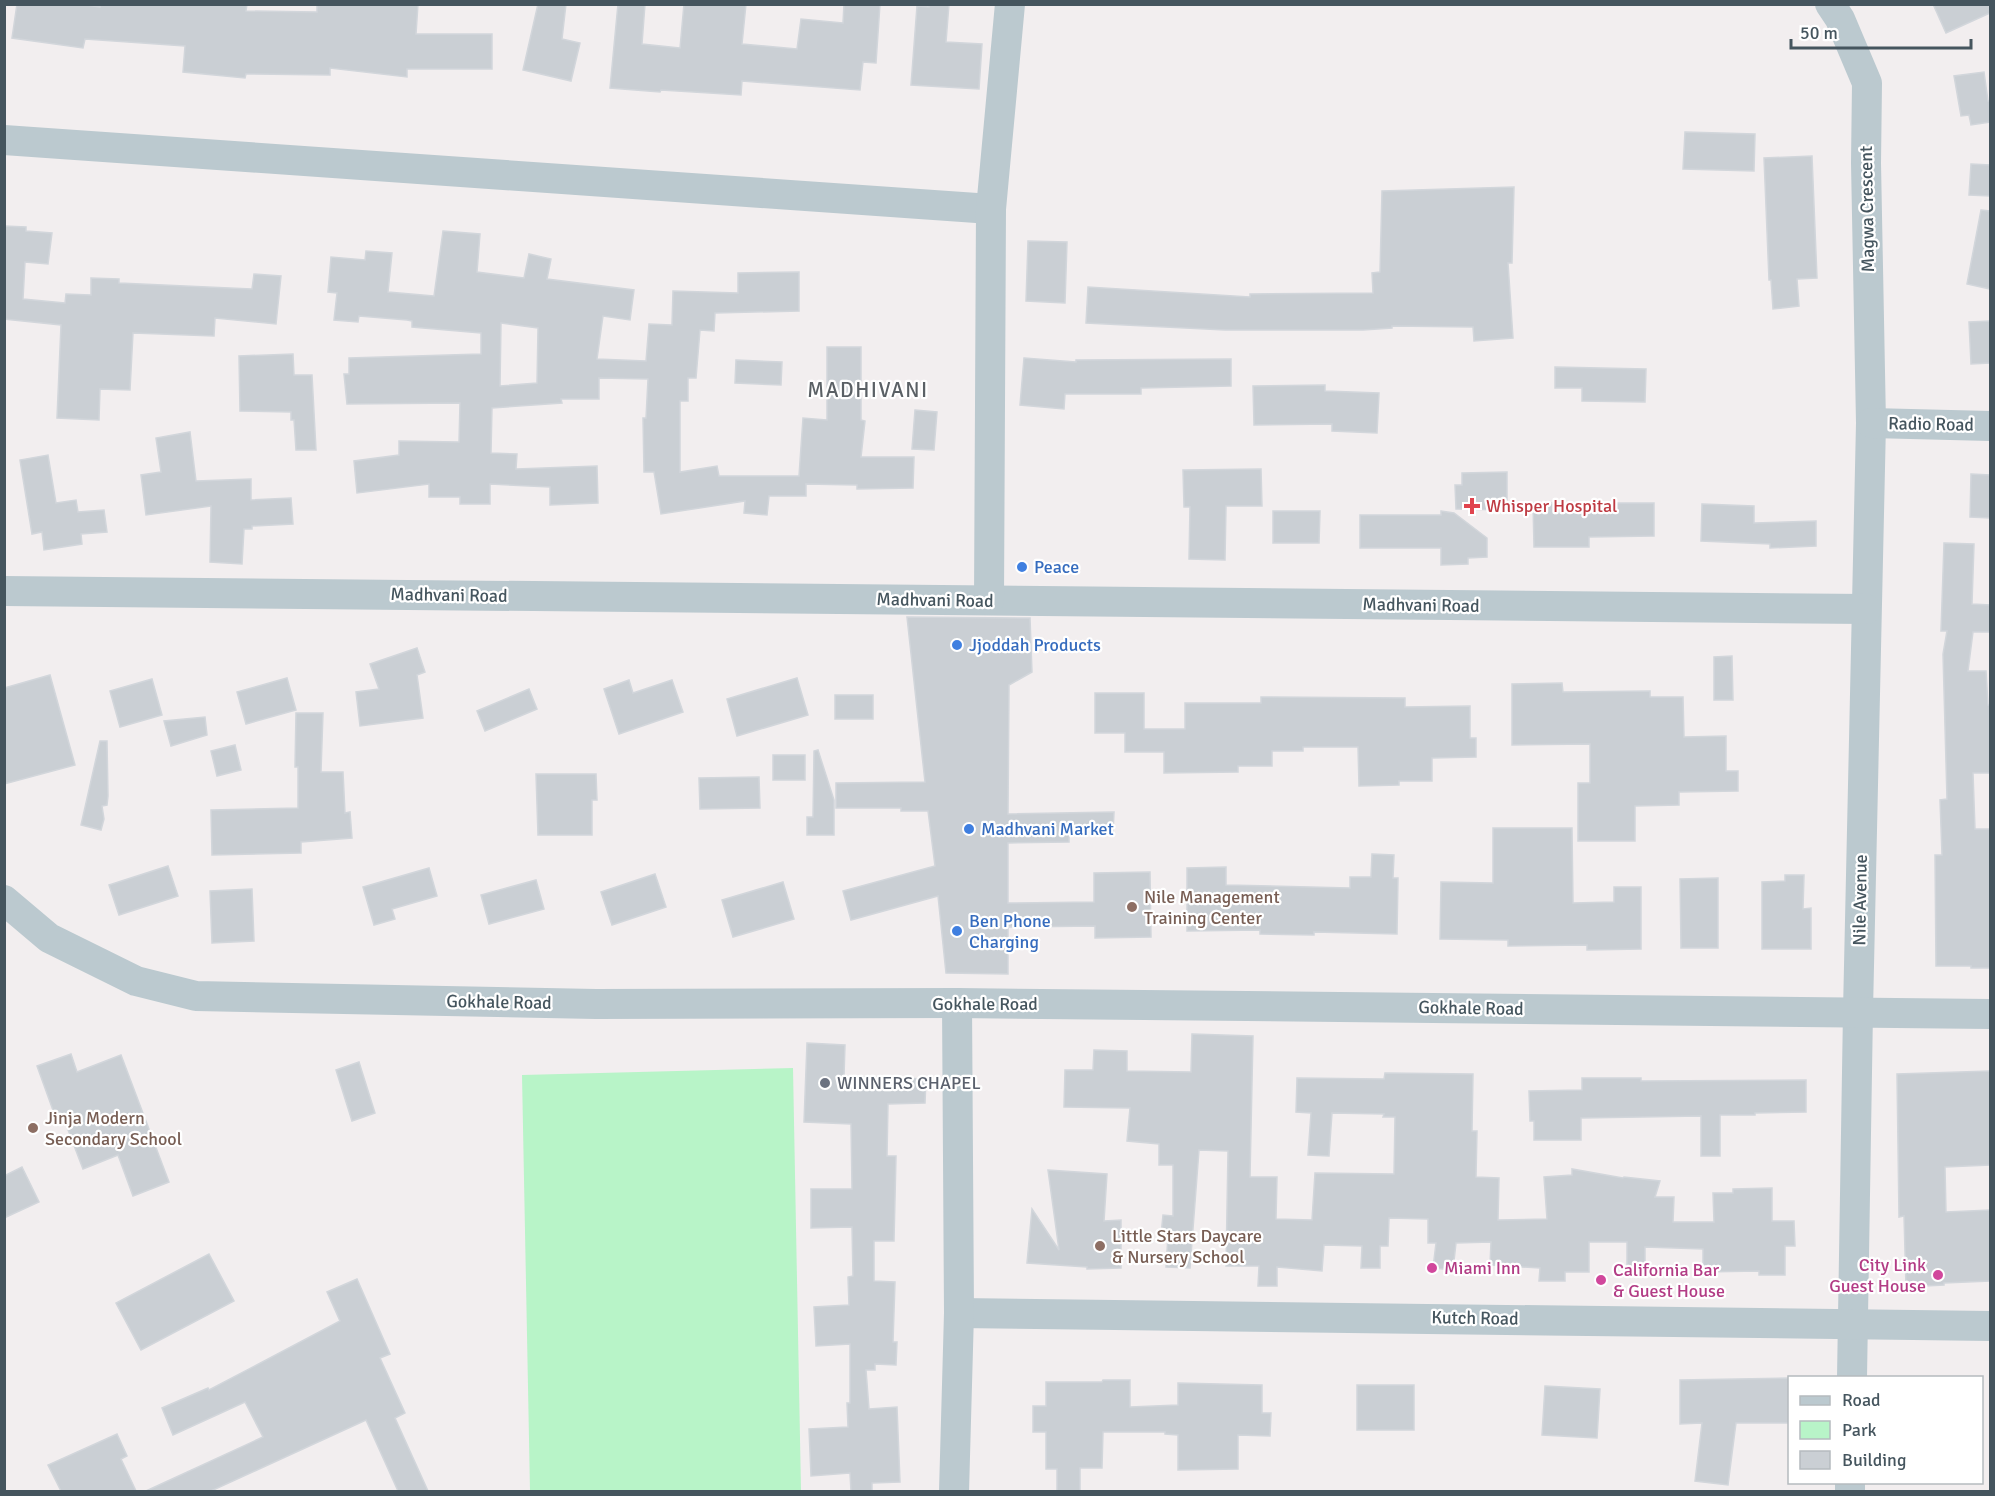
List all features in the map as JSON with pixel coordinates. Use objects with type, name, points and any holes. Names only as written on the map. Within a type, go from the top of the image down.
[{"type":"street","points":[[988,600],[991,209],[1010,4]]},
{"type":"street","name":"Magwa Crescent","points":[[1830,4],[1840,19],[1867,83],[1866,163],[1871,423]]},
{"type":"street","points":[[4,140],[991,209]]},
{"type":"street","name":"Radio Road","points":[[1871,423],[1990,426]]},
{"type":"street","name":"Nile Avenue","points":[[1852,1376],[1871,423]]},
{"type":"street","name":"Madhvani Road","points":[[4,591],[1866,609]]},
{"type":"street","name":"Gokhale Road","points":[[4,900],[49,938],[136,981],[196,996],[596,1004],[957,1003],[1990,1014]]},
{"type":"street","points":[[954,1491],[959,1312],[957,1003]]},
{"type":"street","name":"Kutch Road","points":[[959,1312],[1990,1326]]},
{"type":"green space","points":[[793,1068],[801,1491],[530,1491],[522,1075]]},
{"type":"building","points":[[17,4],[81,4],[100,7],[100,4],[247,4],[246,11],[317,12],[317,4],[418,4],[416,34],[492,34],[492,69],[407,69],[407,77],[330,68],[330,75],[246,74],[245,78],[183,72],[185,46],[85,39],[83,48],[12,38]]},
{"type":"building","points":[[538,4],[566,4],[562,39],[580,43],[571,81],[523,70]]},
{"type":"building","points":[[618,4],[645,4],[642,44],[680,48],[684,4],[746,4],[742,44],[797,49],[801,19],[843,23],[844,4],[880,4],[876,63],[863,62],[860,90],[742,81],[741,95],[610,88]]},
{"type":"building","points":[[929,4],[949,4],[946,42],[982,44],[979,89],[911,85],[917,6],[929,7]]},
{"type":"building","points":[[1933,4],[1990,4],[1990,13],[1946,33]]},
{"type":"building","points":[[1984,72],[1988,101],[1990,101],[1990,122],[1971,125],[1969,115],[1961,116],[1954,76]]},
{"type":"building","points":[[1685,132],[1755,134],[1754,171],[1683,169]]},
{"type":"building","points":[[1812,156],[1817,278],[1797,279],[1799,306],[1773,309],[1771,280],[1769,280],[1764,158]]},
{"type":"building","points":[[1971,164],[1990,165],[1990,196],[1969,195]]},
{"type":"building","points":[[1514,187],[1512,263],[1508,263],[1513,338],[1474,341],[1473,327],[1392,326],[1392,328],[1363,330],[1225,330],[1086,323],[1088,287],[1250,297],[1250,294],[1373,293],[1372,273],[1380,272],[1382,191]]},
{"type":"building","points":[[1981,210],[1990,211],[1990,289],[1967,284]]},
{"type":"building","points":[[4,226],[26,227],[26,231],[52,233],[48,264],[25,262],[23,299],[65,303],[66,294],[91,295],[91,278],[119,279],[119,283],[252,289],[254,274],[281,276],[276,324],[215,318],[214,336],[133,333],[130,390],[100,389],[99,420],[57,418],[61,325],[4,319]]},
{"type":"building","points":[[443,231],[480,234],[477,272],[524,278],[529,254],[551,259],[547,279],[634,290],[630,320],[603,316],[597,359],[646,361],[649,324],[672,325],[673,291],[738,293],[738,273],[799,272],[799,311],[715,313],[714,331],[700,330],[696,378],[688,378],[688,401],[680,401],[680,472],[717,466],[719,476],[799,476],[803,418],[827,420],[827,347],[861,347],[861,420],[865,421],[861,457],[914,457],[913,488],[857,489],[857,485],[806,484],[806,496],[769,496],[767,515],[744,513],[745,501],[661,514],[654,472],[644,472],[643,418],[646,418],[648,379],[599,378],[599,399],[561,399],[562,403],[492,408],[491,453],[517,454],[516,469],[597,466],[598,503],[550,505],[550,487],[490,484],[490,504],[460,504],[460,497],[429,497],[429,484],[357,493],[354,461],[399,455],[399,441],[459,442],[460,403],[347,404],[344,374],[349,374],[349,358],[481,354],[481,333],[412,327],[412,321],[407,320],[359,316],[358,322],[334,320],[337,293],[328,292],[331,257],[365,260],[366,251],[392,253],[388,292],[434,296]],"holes":[[[501,323],[538,328],[537,383],[500,386]]]},
{"type":"building","points":[[1028,241],[1067,242],[1065,303],[1026,301]]},
{"type":"building","points":[[1990,321],[1990,363],[1971,364],[1969,322]]},
{"type":"building","points":[[293,354],[294,375],[312,375],[316,450],[296,450],[294,420],[291,420],[291,412],[240,411],[239,356]]},
{"type":"building","points":[[1024,358],[1076,362],[1076,360],[1231,359],[1231,386],[1141,388],[1141,394],[1065,394],[1064,409],[1020,405]]},
{"type":"building","points":[[736,360],[782,362],[781,385],[735,383]]},
{"type":"building","points":[[1555,367],[1646,369],[1645,402],[1582,401],[1582,388],[1555,388]]},
{"type":"building","points":[[1325,385],[1325,391],[1379,393],[1377,433],[1332,431],[1332,424],[1254,425],[1253,386]]},
{"type":"building","points":[[915,410],[937,412],[934,450],[912,449]]},
{"type":"building","points":[[190,432],[196,481],[251,479],[251,500],[291,498],[293,524],[252,526],[252,529],[244,529],[242,564],[210,562],[211,506],[146,515],[141,475],[161,472],[156,438]]},
{"type":"building","points":[[48,455],[56,503],[76,500],[78,512],[104,510],[107,532],[81,534],[82,544],[44,550],[42,532],[32,534],[20,460]]},
{"type":"building","points":[[1261,469],[1262,506],[1226,506],[1225,560],[1189,559],[1190,507],[1184,507],[1183,470]]},
{"type":"building","points":[[1507,472],[1507,510],[1456,509],[1455,485],[1462,485],[1462,473]]},
{"type":"building","points":[[1971,474],[1990,475],[1990,518],[1970,517]]},
{"type":"building","points":[[1533,503],[1654,503],[1654,536],[1589,537],[1589,547],[1534,547]]},
{"type":"building","points":[[1702,504],[1754,506],[1754,523],[1816,521],[1816,546],[1770,548],[1770,544],[1701,541]]},
{"type":"building","points":[[1273,511],[1320,511],[1319,543],[1273,543]]},
{"type":"building","points":[[1441,511],[1454,513],[1487,538],[1487,557],[1468,558],[1468,564],[1441,565],[1441,548],[1360,548],[1360,515],[1441,515]]},
{"type":"building","points":[[1944,543],[1974,544],[1972,604],[1990,605],[1990,632],[1973,632],[1968,671],[1986,671],[1988,705],[1990,705],[1990,773],[1973,773],[1975,829],[1990,829],[1990,968],[1936,966],[1935,855],[1942,855],[1940,800],[1947,799],[1943,654],[1947,631],[1941,631]]},
{"type":"building","name":"Madhvani Market","points":[[907,617],[1030,618],[1032,672],[1009,685],[1008,814],[1114,812],[1113,834],[1069,835],[1069,842],[1008,843],[1008,903],[1094,902],[1094,873],[1150,872],[1151,937],[1095,938],[1095,926],[1008,927],[1008,974],[946,973],[938,896],[851,920],[843,891],[935,866],[928,811],[901,811],[901,808],[836,808],[836,783],[925,782]]},
{"type":"building","points":[[417,648],[425,672],[417,675],[423,718],[360,726],[356,692],[379,689],[370,664]]},
{"type":"building","points":[[1732,656],[1733,700],[1714,700],[1714,657]]},
{"type":"building","points":[[50,675],[75,765],[4,784],[4,688]]},
{"type":"building","points":[[287,678],[296,710],[246,724],[237,692]]},
{"type":"building","points":[[797,678],[808,715],[737,736],[727,699]]},
{"type":"building","points":[[152,679],[162,715],[120,727],[110,691]]},
{"type":"building","points":[[629,680],[633,693],[672,680],[683,712],[619,734],[604,689]]},
{"type":"building","points":[[1562,683],[1563,692],[1650,691],[1650,697],[1683,697],[1684,737],[1726,736],[1726,771],[1738,771],[1738,791],[1679,792],[1679,805],[1635,806],[1635,841],[1578,841],[1578,783],[1590,783],[1590,744],[1512,745],[1512,684]]},
{"type":"building","points":[[529,689],[537,709],[485,731],[477,711]]},
{"type":"building","points":[[1095,693],[1144,693],[1144,729],[1185,729],[1185,703],[1261,703],[1261,697],[1405,698],[1405,707],[1470,706],[1470,738],[1476,738],[1476,757],[1432,758],[1432,781],[1399,781],[1399,785],[1359,786],[1358,747],[1303,747],[1303,751],[1272,751],[1272,766],[1238,766],[1238,772],[1164,773],[1164,752],[1125,752],[1125,733],[1095,733]]},
{"type":"building","points":[[835,695],[873,695],[873,719],[835,719]]},
{"type":"building","points":[[296,713],[323,713],[321,772],[343,772],[345,813],[350,812],[352,838],[301,842],[301,853],[212,855],[211,810],[298,808],[298,767],[295,767]]},
{"type":"building","points":[[205,717],[207,735],[171,746],[164,721]]},
{"type":"building","points":[[100,741],[107,741],[108,796],[107,805],[102,806],[104,819],[101,830],[81,825]]},
{"type":"building","points":[[235,745],[241,770],[217,776],[211,751]]},
{"type":"building","points":[[818,750],[834,800],[834,835],[807,835],[807,817],[813,817],[814,751]]},
{"type":"building","points":[[773,755],[805,755],[805,780],[773,780]]},
{"type":"building","points":[[536,774],[596,774],[597,800],[592,800],[592,835],[538,835]]},
{"type":"building","points":[[759,777],[760,808],[700,809],[699,778]]},
{"type":"building","points":[[1493,828],[1572,828],[1573,903],[1614,902],[1614,887],[1641,887],[1641,949],[1587,950],[1587,945],[1508,946],[1508,940],[1440,939],[1441,882],[1493,883]]},
{"type":"building","points":[[1372,854],[1394,855],[1393,878],[1398,878],[1397,934],[1314,932],[1314,935],[1260,934],[1260,930],[1187,931],[1187,868],[1226,867],[1226,885],[1350,888],[1350,877],[1371,877]]},
{"type":"building","points":[[168,866],[178,896],[119,915],[109,885]]},
{"type":"building","points":[[429,868],[437,896],[392,909],[395,919],[374,925],[363,887]]},
{"type":"building","points":[[655,874],[666,907],[612,925],[601,892]]},
{"type":"building","points":[[1785,875],[1804,875],[1803,909],[1811,908],[1811,949],[1762,949],[1762,882],[1785,881]]},
{"type":"building","points":[[1718,878],[1718,948],[1681,948],[1680,879]]},
{"type":"building","points":[[536,880],[544,909],[489,924],[481,895]]},
{"type":"building","points":[[783,882],[794,919],[733,937],[722,900]]},
{"type":"building","points":[[252,889],[254,941],[212,943],[210,891]]},
{"type":"building","points":[[1192,1034],[1253,1036],[1250,1177],[1277,1177],[1276,1219],[1312,1220],[1315,1173],[1394,1174],[1395,1117],[1383,1117],[1384,1114],[1332,1113],[1329,1156],[1308,1155],[1311,1113],[1296,1112],[1297,1078],[1384,1079],[1385,1073],[1473,1074],[1472,1131],[1477,1131],[1476,1177],[1499,1178],[1498,1220],[1547,1219],[1544,1177],[1572,1175],[1572,1169],[1623,1178],[1660,1181],[1655,1197],[1674,1197],[1673,1222],[1714,1222],[1713,1193],[1733,1193],[1733,1189],[1772,1188],[1772,1221],[1794,1221],[1795,1246],[1785,1246],[1785,1275],[1759,1275],[1759,1271],[1703,1272],[1703,1249],[1645,1247],[1645,1273],[1627,1274],[1627,1242],[1589,1242],[1589,1272],[1565,1272],[1565,1281],[1539,1281],[1540,1268],[1490,1265],[1491,1242],[1456,1243],[1453,1270],[1433,1268],[1436,1243],[1428,1243],[1428,1219],[1389,1218],[1388,1246],[1380,1246],[1380,1268],[1361,1268],[1362,1246],[1324,1245],[1322,1271],[1277,1267],[1277,1286],[1258,1286],[1259,1266],[1226,1266],[1228,1151],[1199,1150],[1190,1268],[1166,1267],[1168,1236],[1161,1235],[1163,1215],[1173,1216],[1173,1165],[1159,1165],[1159,1144],[1127,1141],[1130,1108],[1064,1107],[1065,1070],[1093,1070],[1094,1050],[1127,1051],[1127,1071],[1191,1072]]},
{"type":"building","points":[[807,1043],[845,1045],[844,1076],[926,1079],[925,1103],[888,1104],[887,1156],[896,1156],[894,1241],[874,1241],[874,1281],[895,1282],[893,1342],[897,1342],[896,1365],[875,1364],[875,1370],[866,1370],[869,1409],[897,1407],[900,1482],[872,1483],[872,1491],[851,1491],[850,1473],[811,1476],[809,1429],[848,1427],[847,1403],[850,1403],[850,1344],[816,1346],[814,1307],[849,1305],[848,1277],[853,1276],[852,1227],[811,1228],[811,1189],[852,1189],[851,1124],[804,1122]]},
{"type":"building","points":[[71,1054],[77,1072],[121,1055],[169,1182],[133,1196],[118,1155],[83,1169],[65,1122],[58,1124],[37,1066]]},
{"type":"building","points":[[359,1062],[375,1113],[352,1121],[336,1070]]},
{"type":"building","points":[[1990,1071],[1990,1165],[1945,1167],[1946,1212],[1990,1210],[1990,1281],[1906,1287],[1904,1216],[1899,1217],[1897,1074]]},
{"type":"building","points":[[1582,1078],[1641,1078],[1641,1081],[1806,1080],[1806,1112],[1720,1115],[1720,1156],[1701,1156],[1701,1116],[1581,1118],[1581,1140],[1534,1140],[1534,1121],[1530,1121],[1529,1091],[1582,1090]]},
{"type":"building","points":[[22,1167],[39,1202],[4,1218],[4,1176]]},
{"type":"building","points":[[1048,1170],[1107,1174],[1104,1221],[1121,1220],[1121,1268],[1087,1269],[1087,1267],[1027,1263],[1032,1209],[1059,1250]]},
{"type":"building","points":[[209,1254],[234,1301],[141,1350],[116,1303]]},
{"type":"building","points":[[357,1279],[390,1354],[380,1358],[405,1413],[395,1418],[428,1491],[398,1491],[366,1420],[211,1491],[146,1491],[263,1437],[245,1402],[173,1435],[162,1408],[208,1388],[209,1390],[340,1321],[327,1292]]},
{"type":"building","points":[[1788,1378],[1788,1423],[1736,1423],[1728,1485],[1695,1481],[1702,1423],[1680,1424],[1680,1380]]},
{"type":"building","points":[[1103,1380],[1130,1380],[1130,1407],[1178,1405],[1178,1383],[1262,1385],[1262,1413],[1271,1413],[1270,1436],[1238,1435],[1238,1469],[1178,1470],[1178,1435],[1165,1434],[1165,1432],[1103,1432],[1102,1468],[1080,1468],[1080,1491],[1057,1491],[1057,1469],[1046,1469],[1046,1432],[1033,1432],[1033,1406],[1046,1406],[1046,1382],[1102,1382]]},
{"type":"building","points":[[1357,1385],[1414,1385],[1414,1430],[1357,1430]]},
{"type":"building","points":[[1545,1386],[1600,1389],[1597,1438],[1542,1435]]},
{"type":"building","points":[[117,1434],[127,1456],[121,1459],[136,1491],[61,1491],[48,1465]]},
{"type":"place","name":"Whisper Hospital","points":[[1472,506]]},
{"type":"place","name":"Peace","points":[[1022,567]]},
{"type":"place","name":"Jjoddah Products","points":[[957,645]]},
{"type":"place","name":"Madhvani Market","points":[[969,829]]},
{"type":"place","name":"Nile Management Training Center","points":[[1132,907]]},
{"type":"place","name":"Ben Phone Charging","points":[[957,931]]},
{"type":"place","name":"WINNERS CHAPEL","points":[[825,1083]]},
{"type":"place","name":"Jinja Modern Secondary School","points":[[33,1128]]},
{"type":"place","name":"Little Stars Daycare & Nursery School","points":[[1100,1246]]},
{"type":"place","name":"Miami Inn","points":[[1432,1268]]},
{"type":"place","name":"City Link Guest House","points":[[1938,1275]]},
{"type":"place","name":"California Bar & Guest House","points":[[1601,1280]]},
{"type":"district","name":"MADHIVANI","points":[[868,390]]}]
